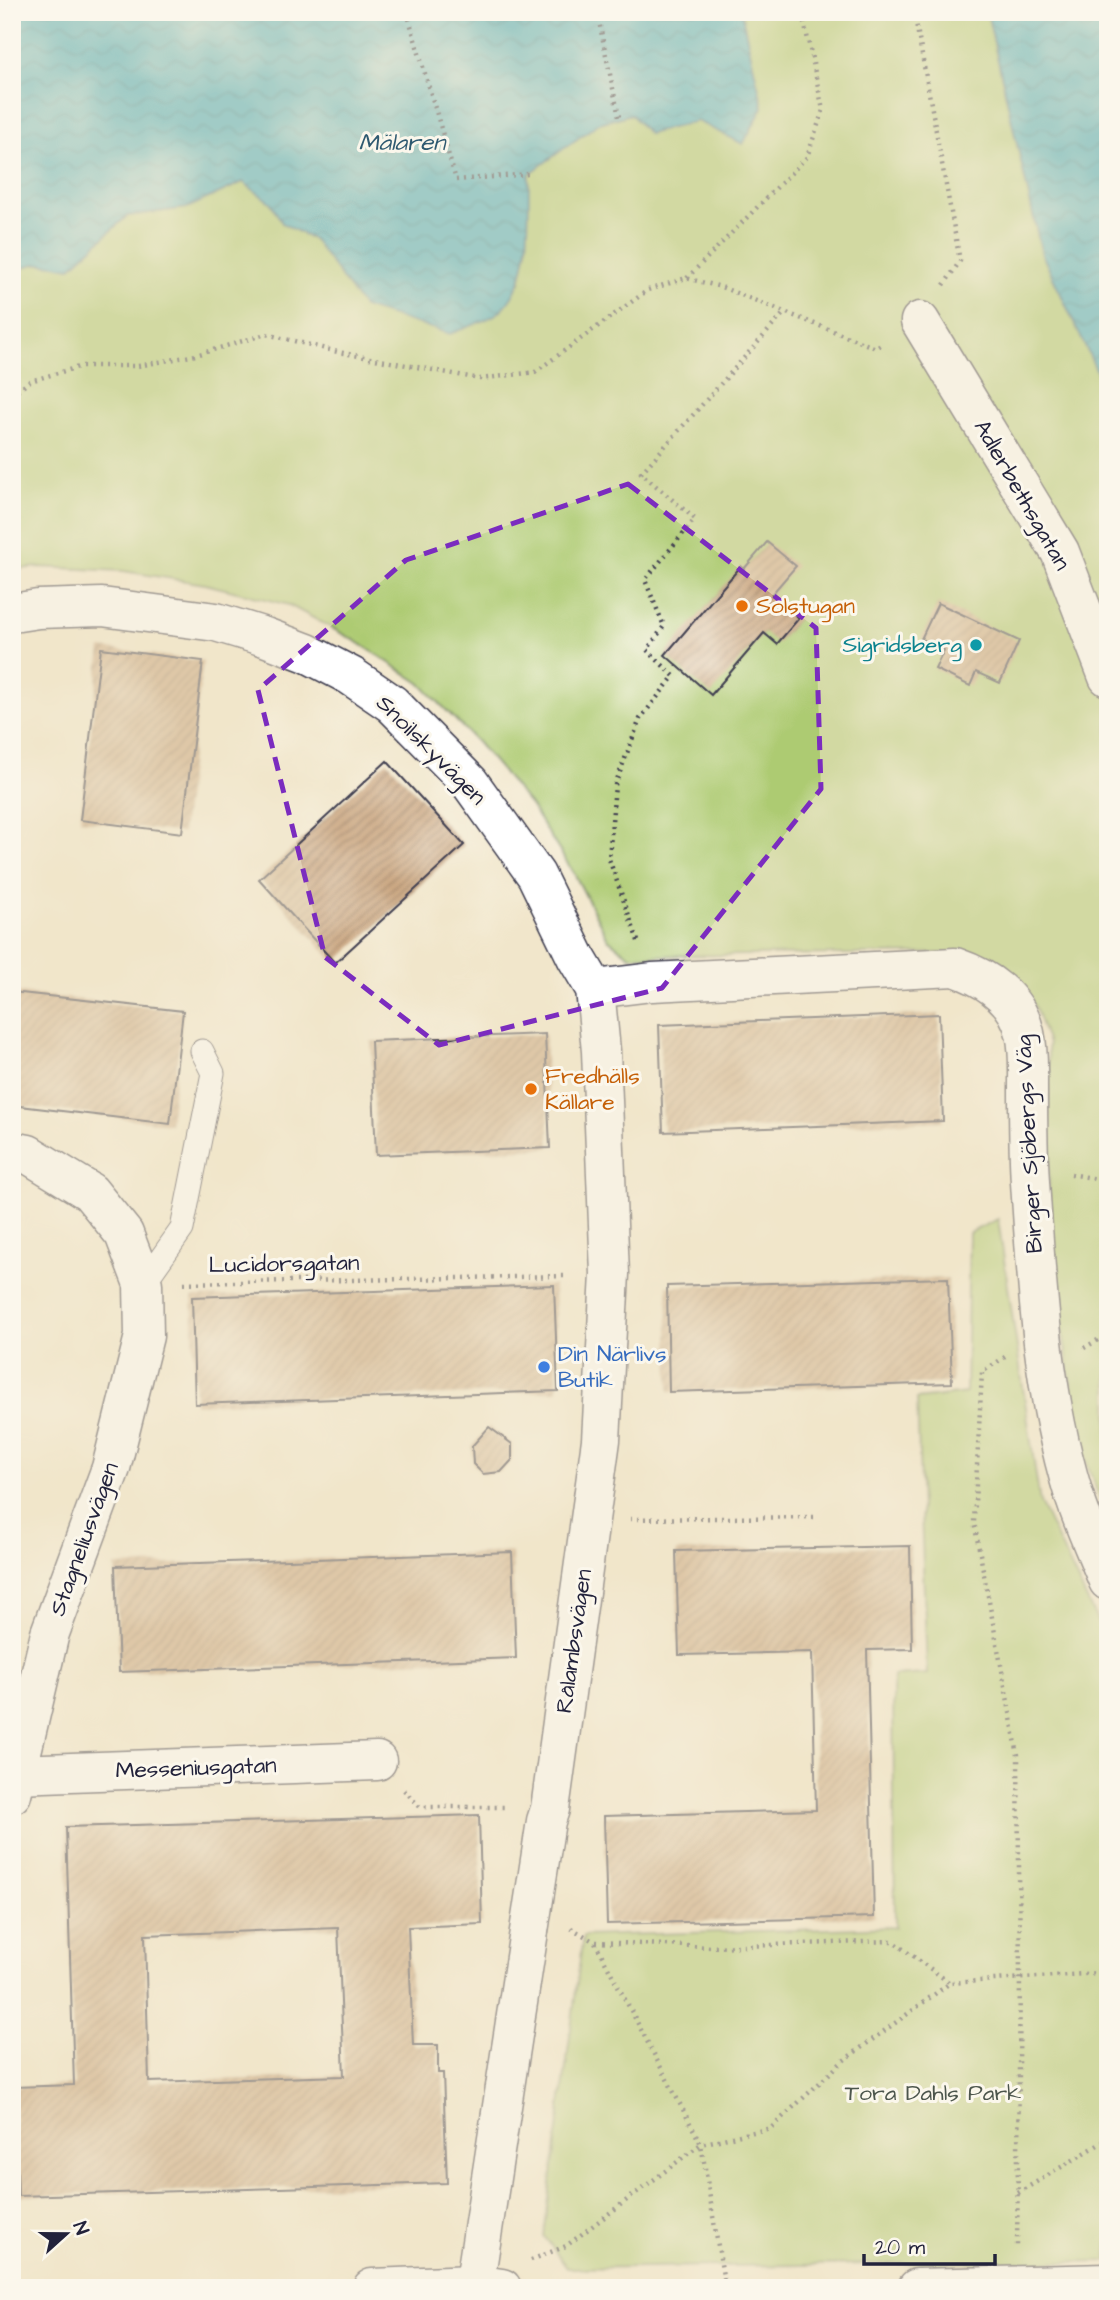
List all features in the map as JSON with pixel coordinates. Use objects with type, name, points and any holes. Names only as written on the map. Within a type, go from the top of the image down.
[{"type":"street","name":"Adlerbethsgatan","points":[[920,321],[1060,552],[1108,677]]},
{"type":"street","name":"Snoilskyvägen","points":[[12,613],[38,609],[102,607],[216,622],[307,653],[351,676],[392,704],[470,783],[536,875],[576,957],[595,989]]},
{"type":"street","name":"Birger Sjöbergs Väg","points":[[595,989],[652,982],[955,967],[978,975],[1001,992],[1016,1011],[1025,1032],[1028,1053],[1029,1166],[1043,1351],[1051,1401],[1073,1493],[1108,1581]]},
{"type":"street","name":"Rålambsvägen","points":[[483,2286],[601,1440],[610,1274],[601,1051],[595,989]]},
{"type":"street","points":[[12,1151],[28,1154],[90,1192],[124,1234],[143,1283]]},
{"type":"street","name":"Stagneliusvägen","points":[[14,1784],[50,1633],[111,1468],[144,1336],[143,1283]]},
{"type":"street","name":"Messeniusgatan","points":[[14,1784],[377,1761]]},
{"type":"street","points":[[917,2288],[1108,2283]]},
{"type":"street","points":[[372,2288],[483,2286]]},
{"type":"lane","points":[[143,1283],[182,1229],[213,1073],[202,1051]]},
{"type":"path","points":[[407,12],[456,180],[529,174]]},
{"type":"path","points":[[597,12],[620,117]]},
{"type":"path","points":[[12,395],[30,381],[82,366],[138,366],[196,355],[266,334],[338,352],[480,379],[535,372],[648,290],[686,278],[807,157],[823,110],[802,12]]},
{"type":"path","points":[[686,278],[721,287],[876,348],[920,321],[960,261],[914,12]]},
{"type":"path","points":[[652,982],[609,859],[615,785],[640,719],[674,677],[647,650],[664,626],[645,580],[695,519],[641,473],[785,312]]},
{"type":"path","name":"Lucidorsgatan","points":[[143,1283],[553,1276]]},
{"type":"path","points":[[1011,1352],[982,1372],[974,1522],[1018,1755],[1020,1978],[1017,2285]]},
{"type":"path","points":[[675,1518],[818,1517]]},
{"type":"path","points":[[420,1807],[480,1805]]},
{"type":"path","points":[[534,1906],[595,1942],[711,1947],[892,1941],[950,1983]]},
{"type":"path","points":[[595,1942],[701,2144],[725,2288]]},
{"type":"path","points":[[483,2286],[566,2246],[701,2144],[771,2127],[843,2061],[950,1983],[1108,1974]]},
{"type":"path","points":[[1018,2193],[1108,2139]]},
{"type":"highlighted area","points":[[628,484],[816,628],[821,789],[662,988],[439,1045],[325,957],[258,690],[406,560]]},
{"type":"green space","points":[[741,12],[987,12],[1042,254],[1108,395],[1108,1522],[1080,1444],[1049,1242],[1048,1044],[1035,1007],[1011,972],[978,953],[630,956],[608,939],[575,875],[530,805],[477,742],[420,683],[356,641],[289,605],[205,584],[123,571],[38,567],[12,570],[12,279],[24,267],[38,263],[70,268],[127,216],[187,208],[243,182],[271,203],[282,223],[314,240],[363,307],[499,312],[520,283],[527,249],[529,174],[599,123],[632,114],[648,134],[697,121],[743,144],[763,107]]},
{"type":"green space","name":"Tora Dahls Park","points":[[998,1219],[1040,1503],[1108,1643],[1108,2261],[567,2268],[544,2236],[583,1936],[895,1927],[893,1676],[927,1674],[917,1399],[966,1393],[969,1233]]},
{"type":"water","name":"Mälaren","points":[[12,12],[741,12],[763,107],[743,144],[697,121],[648,134],[631,114],[599,123],[529,174],[527,247],[524,266],[510,299],[494,315],[450,334],[363,307],[314,240],[282,223],[271,203],[243,182],[187,208],[127,216],[70,268],[31,265],[24,267],[12,279]]},
{"type":"water","points":[[987,12],[1108,12],[1108,395],[1042,254]]},
{"type":"building","points":[[767,542],[796,566],[772,594],[799,618],[777,644],[764,633],[711,695],[665,655],[741,566],[744,569]]},
{"type":"building","name":"Sigridsberg","points":[[938,603],[1019,641],[1000,683],[976,672],[970,686],[935,669],[944,650],[921,639]]},
{"type":"building","points":[[101,648],[203,661],[182,833],[80,820]]},
{"type":"building","points":[[387,761],[464,845],[335,963],[259,879]]},
{"type":"building","points":[[12,992],[183,1011],[170,1124],[12,1105]]},
{"type":"building","points":[[939,1014],[943,1121],[663,1132],[659,1025]]},
{"type":"building","points":[[545,1034],[550,1148],[376,1155],[371,1041]]},
{"type":"building","points":[[948,1278],[952,1383],[669,1392],[667,1286]]},
{"type":"building","points":[[554,1285],[558,1391],[195,1404],[192,1297]]},
{"type":"building","points":[[489,1427],[512,1444],[512,1460],[501,1472],[483,1474],[473,1464],[472,1446]]},
{"type":"building","points":[[910,1546],[912,1649],[867,1650],[874,1917],[607,1924],[604,1816],[816,1810],[812,1652],[679,1655],[676,1551]]},
{"type":"building","points":[[512,1552],[516,1658],[119,1672],[115,1566]]},
{"type":"building","points":[[479,1815],[482,1924],[408,1927],[413,2045],[438,2045],[438,2073],[443,2073],[447,2183],[18,2196],[14,2087],[74,2085],[66,1827]],"holes":[[[338,1928],[344,2076],[149,2082],[145,1935]]]},
{"type":"place","name":"Solstugan","points":[[742,606]]},
{"type":"place","name":"Sigridsberg","points":[[976,645]]},
{"type":"place","name":"Fredhälls Källare","points":[[531,1089]]},
{"type":"place","name":"Din Närlivs Butik","points":[[544,1367]]}]
